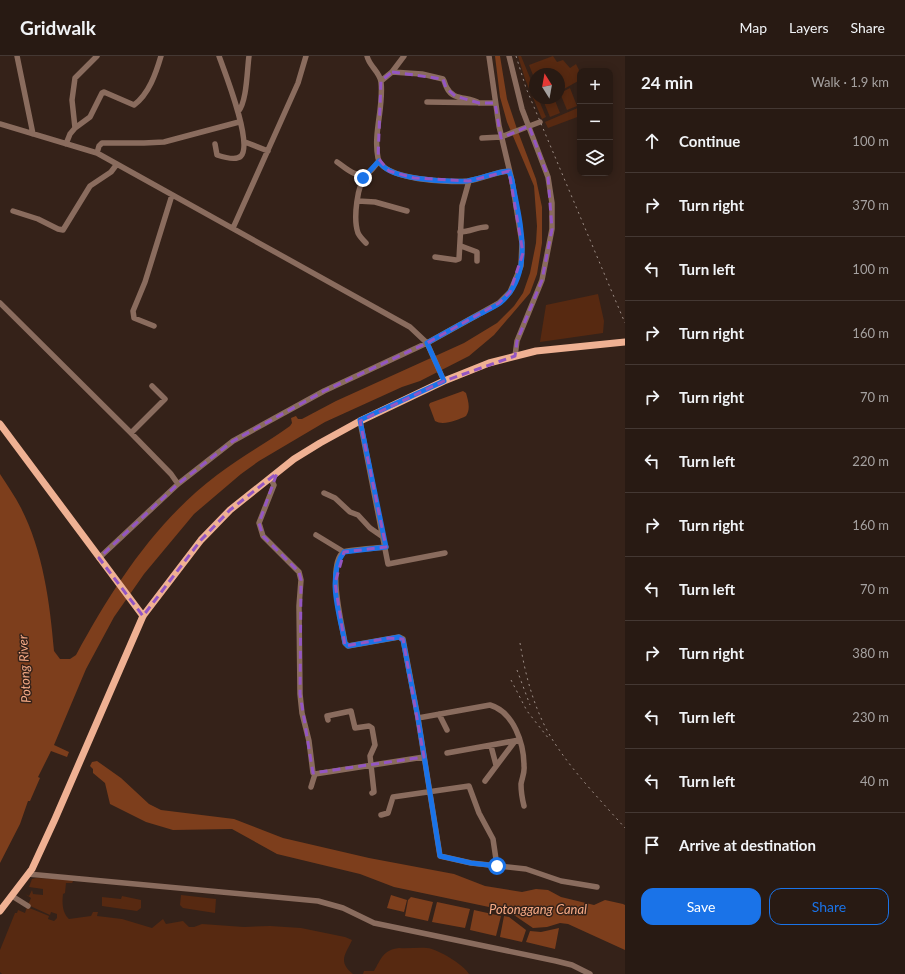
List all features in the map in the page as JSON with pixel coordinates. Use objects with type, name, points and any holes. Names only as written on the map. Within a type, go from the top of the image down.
[{"type":"main road","points":[[0,911],[28,874],[55,819],[143,616],[202,540],[230,510],[270,478],[313,447],[360,420],[444,381],[515,356],[561,347],[625,342]]},
{"type":"main road","points":[[0,424],[143,616]]},
{"type":"street","points":[[17,56],[33,134]]},
{"type":"street","points":[[75,128],[72,107],[74,81],[77,75],[97,56]]},
{"type":"street","points":[[66,144],[70,134],[75,128],[90,117],[102,93],[104,92],[134,105],[139,102],[154,77],[161,56]]},
{"type":"street","points":[[215,144],[217,155],[234,158],[241,156],[244,150],[245,142],[238,112],[219,56]]},
{"type":"street","points":[[238,112],[244,98],[249,56]]},
{"type":"street","points":[[233,228],[298,83],[306,56]]},
{"type":"street","points":[[367,56],[381,81],[377,145],[379,161],[389,171],[414,178],[469,181],[509,171]]},
{"type":"street","points":[[381,81],[392,72],[404,56]]},
{"type":"street","points":[[101,560],[178,484],[220,450],[277,415],[427,343],[499,303],[513,287],[521,266],[523,253],[518,208],[501,138],[489,56]]},
{"type":"street","points":[[509,56],[517,93],[548,177],[552,203],[552,229],[542,280],[517,341],[515,356]]},
{"type":"street","points":[[392,72],[422,74],[443,79],[446,88],[455,96],[475,100],[479,103]]},
{"type":"street","points":[[427,102],[495,103]]},
{"type":"street","points":[[97,153],[99,146],[102,143],[164,142],[240,122]]},
{"type":"street","points":[[482,138],[501,138],[540,122]]},
{"type":"street","points":[[0,124],[97,153],[410,327],[427,343],[444,381]]},
{"type":"street","points":[[245,142],[268,151]]},
{"type":"street","points":[[366,243],[358,232],[356,210],[362,180],[379,161]]},
{"type":"street","points":[[337,162],[355,174],[367,173]]},
{"type":"street","points":[[13,211],[38,219],[58,230],[63,230],[90,186],[111,172],[117,164]]},
{"type":"street","points":[[435,257],[456,260],[459,259],[461,246],[460,232],[462,206],[469,181]]},
{"type":"street","points":[[154,326],[134,318],[133,311],[145,282],[172,195]]},
{"type":"street","points":[[358,201],[375,202],[406,211]]},
{"type":"street","points":[[460,232],[468,232],[481,227],[486,227]]},
{"type":"street","points":[[461,246],[477,252],[477,261]]},
{"type":"street","points":[[0,304],[131,433],[171,474],[178,484]]},
{"type":"street","points":[[131,433],[165,399],[152,386]]},
{"type":"street","points":[[360,420],[386,547],[388,564],[445,553]]},
{"type":"street","points":[[270,478],[274,484],[258,523],[263,536],[299,572],[301,580],[299,606],[300,694],[312,761],[312,770],[315,774],[312,787]]},
{"type":"street","points":[[324,493],[335,498],[350,512],[358,515],[370,528],[383,537]]},
{"type":"street","points":[[316,535],[344,552],[386,547]]},
{"type":"street","points":[[344,552],[338,564],[335,583],[345,643],[348,646],[399,637],[403,640],[418,718],[440,856],[471,863],[526,869],[561,881],[597,887]]},
{"type":"street","points":[[418,718],[490,705],[497,707],[516,728],[517,741],[524,768],[521,791],[524,806]]},
{"type":"street","points":[[328,720],[327,716],[351,711],[354,728],[369,726],[372,728],[375,745],[370,756],[374,792],[372,794]]},
{"type":"street","points":[[438,714],[447,730]]},
{"type":"street","points":[[447,753],[517,741]]},
{"type":"street","points":[[485,781],[496,765],[517,741]]},
{"type":"street","points":[[491,746],[496,765]]},
{"type":"street","points":[[315,774],[424,757]]},
{"type":"street","points":[[381,815],[388,813],[393,797],[469,786],[478,813],[493,839],[497,866]]},
{"type":"street","points":[[28,874],[318,901],[343,908],[374,923],[556,961],[572,965],[590,974]]},
{"type":"street","points":[[12,896],[28,906]]},
{"type":"highlighted area","points":[[392,72],[443,79],[446,88],[455,96],[479,103],[495,103],[501,138],[529,126],[548,177],[552,229],[542,280],[517,341],[515,356],[444,381],[360,421],[386,547],[344,552],[335,583],[345,646],[389,638],[403,639],[424,757],[313,773],[300,694],[301,580],[299,572],[263,536],[259,523],[277,473],[230,510],[201,540],[143,616],[99,558],[178,484],[233,441],[324,391],[427,343],[499,303],[510,292],[523,253],[509,171],[469,181],[414,178],[389,171],[378,158],[381,81]]},
{"type":"shaded area","points":[[518,56],[521,56],[529,75],[529,88]]},
{"type":"shaded area","points":[[553,56],[557,62],[563,60],[570,68],[576,64],[578,68],[577,82],[565,88],[565,68],[530,68],[529,65]]},
{"type":"shaded area","points":[[570,88],[577,106],[567,110],[565,104],[565,90]]},
{"type":"shaded area","points":[[536,104],[541,104],[546,117],[542,119]]},
{"type":"shaded area","points":[[545,104],[556,104],[560,113],[550,117]]},
{"type":"shaded area","points":[[577,108],[577,117],[548,128],[545,122]]},
{"type":"shaded area","points":[[598,294],[604,321],[603,333],[540,342],[546,305]]},
{"type":"shaded area","points":[[32,879],[74,880],[72,883],[66,883],[65,893],[63,894],[64,911],[69,919],[91,916],[93,912],[98,912],[97,916],[122,919],[152,928],[163,919],[166,924],[183,921],[189,927],[202,924],[244,927],[270,926],[301,928],[345,937],[352,940],[345,953],[344,961],[345,965],[353,974],[2,974],[0,972],[0,950],[15,913],[17,913],[18,910],[25,913],[27,907],[49,916],[48,919],[54,921],[57,918],[57,914],[51,912],[50,915],[28,905],[31,898],[25,894],[29,896],[32,890],[33,894],[43,895],[43,889],[29,887]]},
{"type":"shaded area","points":[[181,895],[216,899],[215,913],[183,908],[180,905]]},
{"type":"shaded area","points":[[122,896],[141,900],[141,908],[137,911],[102,906],[102,897],[121,899]]},
{"type":"shaded area","points":[[399,948],[432,949],[444,954],[462,966],[469,974],[363,974],[364,971],[374,971],[386,953]]},
{"type":"water","name":"Potong River","points":[[495,56],[500,56],[507,99],[536,179],[542,207],[542,243],[537,274],[530,293],[494,335],[469,356],[420,381],[402,387],[325,422],[259,461],[241,474],[194,514],[144,574],[114,617],[86,669],[54,745],[69,752],[67,757],[51,751],[38,777],[40,778],[30,801],[28,801],[20,824],[0,863],[0,474],[21,508],[35,542],[48,596],[54,651],[60,659],[70,659],[76,655],[105,605],[137,557],[174,513],[217,475],[290,426],[292,423],[291,418],[296,416],[298,419],[302,419],[336,401],[464,343],[497,323],[514,306],[523,293],[530,273],[536,243],[537,226],[534,186],[507,122],[500,97]]},
{"type":"water","points":[[463,391],[466,393],[469,404],[468,413],[466,416],[446,423],[435,421],[429,405],[430,403]]},
{"type":"water","name":"Potonggang Canal","points":[[97,761],[121,778],[149,804],[161,810],[234,819],[283,838],[369,858],[454,874],[485,886],[522,892],[536,889],[548,890],[561,897],[594,905],[605,900],[623,904],[625,905],[625,950],[568,924],[560,923],[547,927],[533,928],[508,911],[394,887],[360,874],[277,854],[232,829],[173,830],[146,822],[110,804],[105,783],[93,773],[93,769],[90,766],[92,762]]},
{"type":"water","points":[[391,895],[407,900],[404,912],[387,908]]},
{"type":"water","points":[[411,897],[433,902],[428,921],[405,916],[408,900]]},
{"type":"water","points":[[437,902],[470,909],[465,928],[432,922]]},
{"type":"water","points":[[474,910],[501,916],[496,936],[470,930]]},
{"type":"water","points":[[504,916],[509,917],[526,930],[522,942],[500,937]]},
{"type":"water","points":[[559,928],[555,949],[526,942],[530,931],[541,932]]},
{"type":"railway","points":[[516,56],[526,88],[625,323]]},
{"type":"railway","points":[[520,643],[525,670],[533,697],[550,736],[590,789],[625,828]]},
{"type":"railway","points":[[517,670],[530,705]]},
{"type":"railway","points":[[511,680],[527,711],[549,739]]},
{"type":"route","points":[[363,178],[379,161],[380,164],[389,171],[414,178],[469,181],[498,172],[509,171],[518,208],[523,253],[521,266],[510,292],[499,303],[427,343],[444,381],[360,420],[386,547],[370,550],[348,550],[344,552],[338,564],[335,583],[345,643],[348,646],[389,638],[399,637],[403,640],[418,718],[440,856],[448,859],[497,866]]}]
